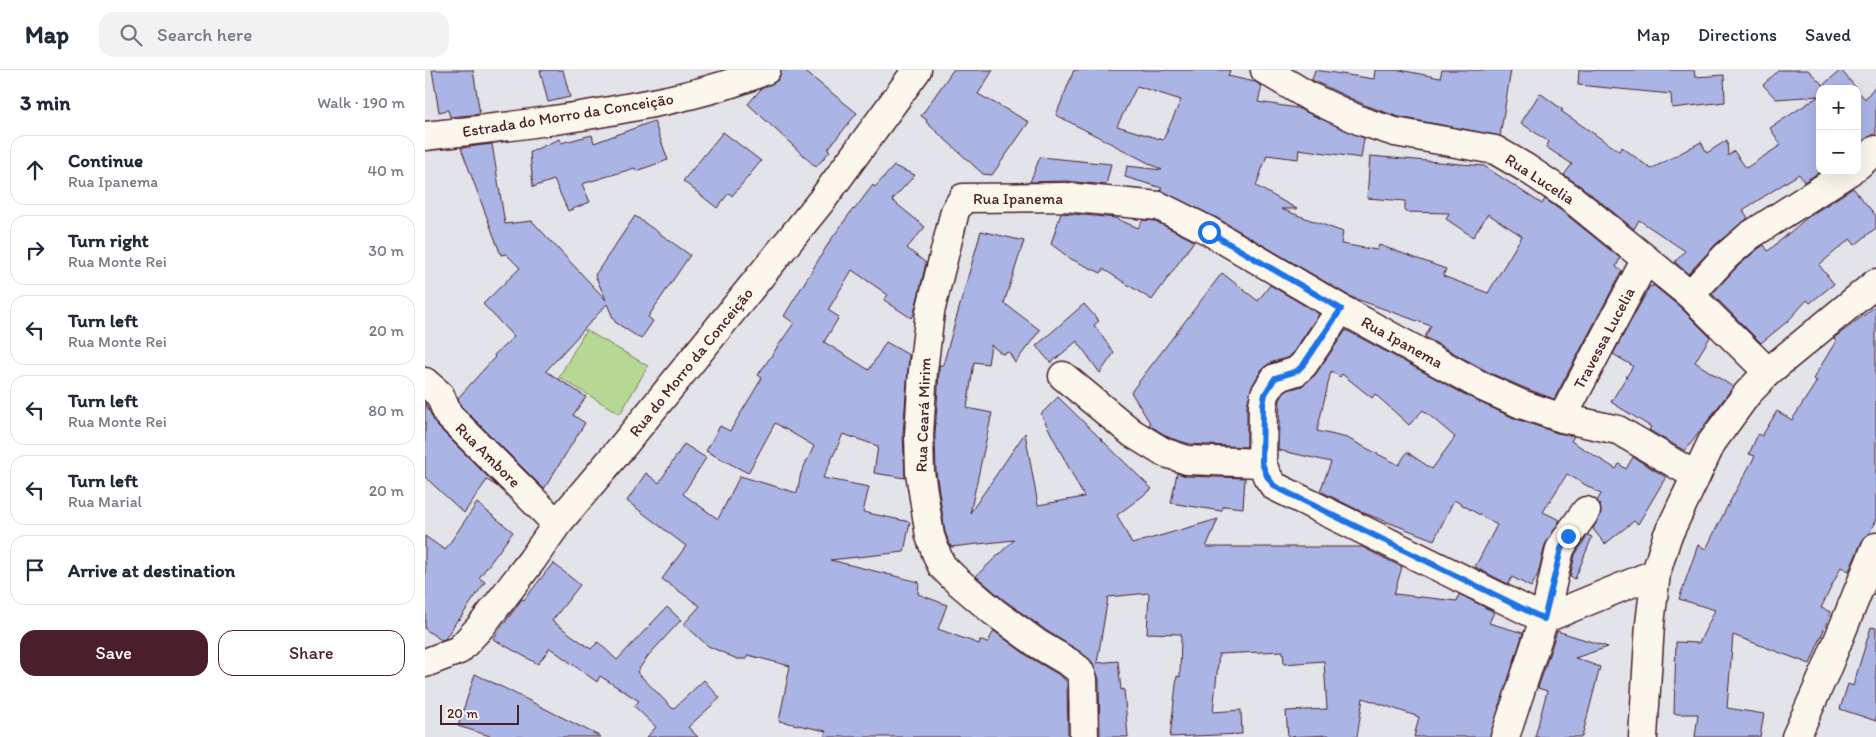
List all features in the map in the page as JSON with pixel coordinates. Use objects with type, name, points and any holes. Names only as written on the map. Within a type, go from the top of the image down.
[{"type":"street","name":"Estrada do Morro da Conceição","points":[[425,136],[601,113],[680,98],[748,78],[766,70]]},
{"type":"street","name":"Rua do Morro da Conceição","points":[[425,663],[459,650],[493,611],[557,524],[623,447],[822,200],[917,70]]},
{"type":"street","name":"Rua Lucelia","points":[[1265,70],[1310,97],[1361,121],[1395,132],[1495,150],[1526,168],[1572,199],[1690,295],[1768,372]]},
{"type":"street","points":[[1861,163],[1876,150]]},
{"type":"street","points":[[1690,295],[1726,256],[1749,236],[1844,175]]},
{"type":"street","name":"Rua Ipanema","points":[[963,198],[1065,197],[1159,206],[1209,232],[1341,309],[1483,386],[1521,404],[1562,418],[1618,430],[1696,476]]},
{"type":"street","name":"Rua Ceará Mirim","points":[[963,198],[955,211],[930,312],[923,371],[919,435],[920,472],[930,536],[942,566],[954,578],[994,612],[1038,644],[1071,663],[1079,670],[1083,679],[1084,737]]},
{"type":"street","name":"Travessa Lucelia","points":[[1562,418],[1646,259]]},
{"type":"street","points":[[1643,737],[1650,624],[1656,573],[1667,537],[1712,442],[1747,394],[1768,372],[1876,283]]},
{"type":"street","points":[[1341,309],[1304,364],[1297,371],[1282,374],[1275,378],[1265,394],[1263,405],[1262,463],[1267,476],[1274,486],[1544,619],[1656,573]]},
{"type":"street","points":[[1063,376],[1132,433],[1163,452],[1187,460],[1262,463]]},
{"type":"street","name":"Rua Ambore","points":[[425,382],[440,395],[448,415],[557,524]]},
{"type":"street","points":[[1505,737],[1544,619],[1561,549],[1568,536],[1587,511]]},
{"type":"street","points":[[1796,737],[1826,670],[1876,547]]},
{"type":"green space","points":[[586,330],[648,366],[620,414],[559,377]]},
{"type":"building","points":[[432,70],[473,70],[480,114],[450,117],[448,110],[439,112]]},
{"type":"building","points":[[540,70],[563,70],[570,97],[548,102]]},
{"type":"building","points":[[781,70],[803,70],[857,113],[816,167],[748,104],[761,89],[778,80]]},
{"type":"building","points":[[953,70],[993,70],[978,94],[1029,122],[992,175],[983,174],[921,116]]},
{"type":"building","points":[[1074,70],[1230,70],[1228,76],[1255,82],[1262,86],[1258,102],[1297,108],[1364,138],[1361,158],[1299,149],[1298,159],[1267,155],[1256,186],[1297,209],[1281,209],[1343,232],[1341,244],[1377,250],[1379,245],[1446,269],[1443,276],[1488,293],[1522,236],[1488,214],[1473,237],[1446,219],[1449,213],[1405,212],[1405,201],[1367,198],[1370,156],[1484,166],[1542,204],[1545,199],[1563,212],[1620,258],[1616,267],[1622,271],[1554,399],[1490,373],[1425,337],[1431,326],[1351,297],[1217,218],[1160,190],[1162,188],[1125,177],[1127,166],[1162,170],[1056,115]],"holes":[[[1137,86],[1181,100],[1163,140],[1117,126]]]},
{"type":"building","points":[[1315,70],[1374,79],[1375,70],[1400,70],[1440,78],[1442,70],[1511,70],[1500,136],[1399,117],[1367,106],[1312,80]]},
{"type":"building","points":[[1579,70],[1694,70],[1695,77],[1724,75],[1725,102],[1672,108],[1671,94],[1578,85]]},
{"type":"building","points":[[1779,70],[1808,70],[1823,85],[1816,85],[1816,96],[1776,99],[1763,85]]},
{"type":"building","points":[[1841,70],[1854,85],[1823,85]]},
{"type":"building","points":[[1876,85],[1876,133],[1861,142],[1861,94],[1865,99]]},
{"type":"building","points":[[1540,93],[1563,110],[1561,111],[1619,151],[1622,147],[1651,169],[1701,142],[1707,153],[1727,140],[1728,156],[1734,151],[1746,168],[1781,145],[1770,128],[1816,98],[1816,174],[1804,182],[1799,174],[1743,210],[1748,218],[1716,244],[1688,274],[1675,262],[1685,251],[1639,220],[1634,229],[1564,175],[1572,164],[1546,147],[1549,142],[1521,123]]},
{"type":"building","points":[[654,121],[668,160],[636,171],[635,168],[582,184],[590,202],[568,211],[554,180],[533,187],[530,152],[559,139],[561,143],[592,135],[594,143]]},
{"type":"building","points":[[723,132],[761,161],[732,196],[729,193],[717,208],[683,181]]},
{"type":"building","points":[[492,144],[505,224],[532,221],[606,300],[595,275],[635,216],[690,255],[648,317],[653,321],[641,339],[615,322],[607,304],[546,371],[586,397],[573,415],[585,423],[544,489],[461,406],[458,398],[495,357],[494,355],[514,337],[483,304],[520,268],[506,254],[501,255],[461,148]]},
{"type":"building","points":[[1040,157],[1111,164],[1106,185],[1066,181],[1030,182]]},
{"type":"building","points":[[894,166],[915,175],[892,200],[925,227],[907,248],[926,263],[914,314],[911,318],[884,300],[888,295],[852,270],[828,310],[839,317],[824,342],[869,370],[886,342],[909,355],[903,434],[905,478],[874,473],[878,446],[843,434],[823,478],[869,487],[863,512],[910,522],[904,552],[830,560],[919,582],[918,594],[947,605],[938,629],[979,644],[980,640],[987,643],[994,631],[1029,657],[1061,676],[1067,682],[1068,737],[824,737],[826,731],[779,721],[790,666],[748,655],[746,659],[737,659],[708,646],[684,624],[700,606],[662,579],[686,546],[627,501],[646,473],[659,483],[684,444],[706,458],[683,494],[718,519],[740,476],[797,493],[801,473],[814,446],[775,423],[748,473],[706,451],[720,426],[730,431],[762,378],[758,375],[794,323],[784,316],[830,241],[873,185],[875,187]]},
{"type":"building","points":[[1853,188],[1876,216],[1876,228],[1855,245],[1850,239],[1819,265],[1834,284],[1810,303],[1807,300],[1788,321],[1761,343],[1712,294],[1737,267],[1758,249],[1764,245],[1768,251],[1808,217]]},
{"type":"building","points":[[1061,213],[1115,218],[1138,228],[1143,220],[1155,221],[1194,241],[1152,300],[1103,269],[1101,273],[1071,259],[1051,244]]},
{"type":"building","points":[[981,231],[1024,241],[1004,303],[1040,330],[1015,363],[1009,352],[1002,354],[991,345],[988,364],[974,362],[967,408],[992,413],[970,513],[1025,433],[1038,505],[1084,497],[1041,414],[1058,397],[1152,489],[1117,515],[1132,544],[1218,519],[1206,547],[1362,547],[1402,567],[1394,594],[1457,601],[1459,594],[1494,612],[1489,623],[1523,633],[1490,737],[1414,737],[1419,717],[1363,698],[1357,737],[1329,737],[1329,735],[1288,737],[1286,711],[1327,709],[1324,661],[1284,664],[1283,651],[1219,654],[1213,712],[1241,710],[1242,734],[1170,737],[1177,676],[1180,677],[1181,634],[1147,633],[1149,593],[1108,597],[1097,663],[1118,661],[1121,690],[1124,689],[1128,737],[1100,737],[1099,679],[1093,663],[1079,651],[1004,600],[976,576],[1014,540],[951,547],[945,532],[936,471],[935,435],[939,365],[943,365]]},
{"type":"building","points":[[1222,273],[1258,301],[1270,285],[1319,314],[1292,354],[1289,357],[1270,363],[1262,369],[1252,386],[1247,405],[1247,447],[1190,444],[1170,438],[1149,425],[1150,423],[1131,392]]},
{"type":"building","points":[[1653,285],[1680,307],[1710,337],[1695,362],[1733,387],[1685,451],[1649,430],[1651,427],[1611,402],[1633,366],[1613,354],[1650,286],[1652,287]]},
{"type":"building","points":[[1084,304],[1099,321],[1094,325],[1114,353],[1100,373],[1077,341],[1051,363],[1036,346]]},
{"type":"building","points":[[1876,306],[1876,519],[1869,534],[1862,541],[1849,571],[1841,567],[1821,608],[1831,612],[1810,664],[1733,635],[1727,708],[1764,714],[1760,737],[1695,737],[1698,714],[1674,714],[1676,642],[1699,643],[1715,610],[1679,599],[1698,545],[1706,549],[1755,456],[1749,454],[1758,434],[1762,436],[1777,411],[1792,420],[1817,381],[1813,379],[1836,341],[1834,338]]},
{"type":"building","points":[[1346,330],[1477,401],[1516,419],[1557,433],[1574,436],[1571,441],[1616,469],[1619,464],[1626,469],[1633,457],[1666,477],[1638,524],[1634,521],[1605,544],[1593,529],[1601,513],[1600,505],[1597,501],[1601,494],[1567,474],[1543,512],[1560,520],[1545,545],[1538,574],[1531,587],[1512,577],[1508,584],[1475,567],[1497,525],[1454,500],[1434,540],[1364,513],[1320,491],[1331,462],[1278,450],[1280,400],[1285,391],[1302,386],[1315,375]],"holes":[[[1331,371],[1340,377],[1342,374],[1372,398],[1375,394],[1409,425],[1423,410],[1455,437],[1432,469],[1407,452],[1399,465],[1347,438],[1317,431]]]},
{"type":"building","points":[[425,403],[437,426],[498,487],[487,480],[464,513],[425,477]]},
{"type":"building","points":[[1177,473],[1186,476],[1245,478],[1243,508],[1224,506],[1221,511],[1171,503]]},
{"type":"building","points":[[477,503],[513,532],[479,578],[485,582],[445,639],[441,640],[425,629],[425,536],[445,550]]},
{"type":"building","points":[[1588,535],[1592,537],[1575,579],[1570,577],[1575,555]]},
{"type":"building","points":[[553,563],[580,585],[552,621],[591,649],[598,642],[617,660],[667,607],[681,620],[648,656],[637,672],[673,709],[704,680],[720,698],[688,727],[698,737],[647,737],[656,727],[634,706],[639,701],[600,676],[597,682],[550,648],[538,664],[493,639],[522,599],[524,600]]},
{"type":"building","points":[[1871,627],[1876,628],[1876,721],[1840,709],[1848,684],[1853,686]]},
{"type":"building","points":[[1557,631],[1608,647],[1575,658],[1600,667],[1582,737],[1535,737],[1547,691],[1538,688]]},
{"type":"building","points":[[475,674],[601,737],[493,737],[458,726]]},
{"type":"route","points":[[1209,232],[1341,309],[1304,364],[1297,371],[1282,374],[1275,378],[1265,394],[1263,405],[1262,463],[1267,476],[1274,486],[1544,619],[1561,549],[1568,536]]}]
